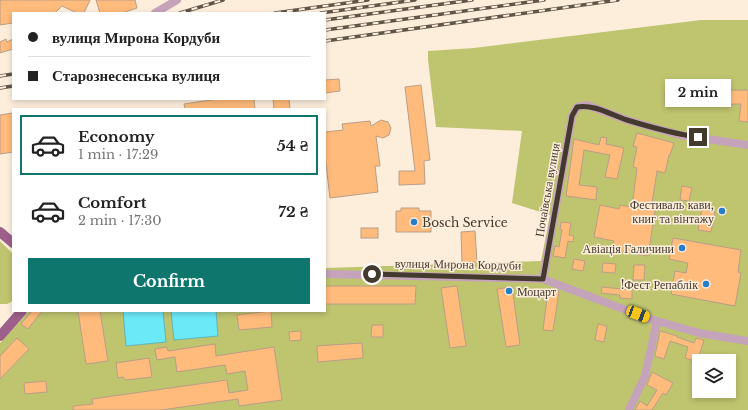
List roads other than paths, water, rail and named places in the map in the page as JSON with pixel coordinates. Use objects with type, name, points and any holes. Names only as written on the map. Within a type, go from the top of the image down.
[{"type":"main road","points":[[0,232],[12,242]]},
{"type":"main road","points":[[0,336],[21,312]]},
{"type":"street","points":[[157,12],[177,0]]},
{"type":"street","name":"Почаївська вулиця","points":[[543,279],[572,116],[577,107],[587,105],[627,120],[680,135],[748,145]]},
{"type":"street","name":"вулиця Мирона Кордуби","points":[[326,274],[522,277],[543,279],[657,321],[699,334],[748,341]]},
{"type":"street","points":[[629,410],[645,376],[657,321]]},
{"type":"water","points":[[123,312],[163,312],[166,342],[126,346]]},
{"type":"water","points":[[171,312],[216,312],[218,336],[174,340]]},
{"type":"railway","points":[[183,12],[223,0]]},
{"type":"railway","points":[[282,12],[368,0]]},
{"type":"railway","points":[[326,12],[415,0]]},
{"type":"railway","points":[[326,20],[472,0]]},
{"type":"railway","points":[[326,30],[544,0]]},
{"type":"railway","points":[[326,41],[618,0]]},
{"type":"railway","points":[[0,76],[12,74]]},
{"type":"railway","points":[[0,88],[12,86]]},
{"type":"place","name":"Фестиваль кави, книг та вінтажу","points":[[722,211]]},
{"type":"place","name":"Bosch Service","points":[[414,222]]},
{"type":"place","name":"Авіація Галичини","points":[[682,248]]},
{"type":"place","name":"!Фест Репаблік","points":[[706,284]]},
{"type":"place","name":"Моцарт","points":[[509,291]]}]
